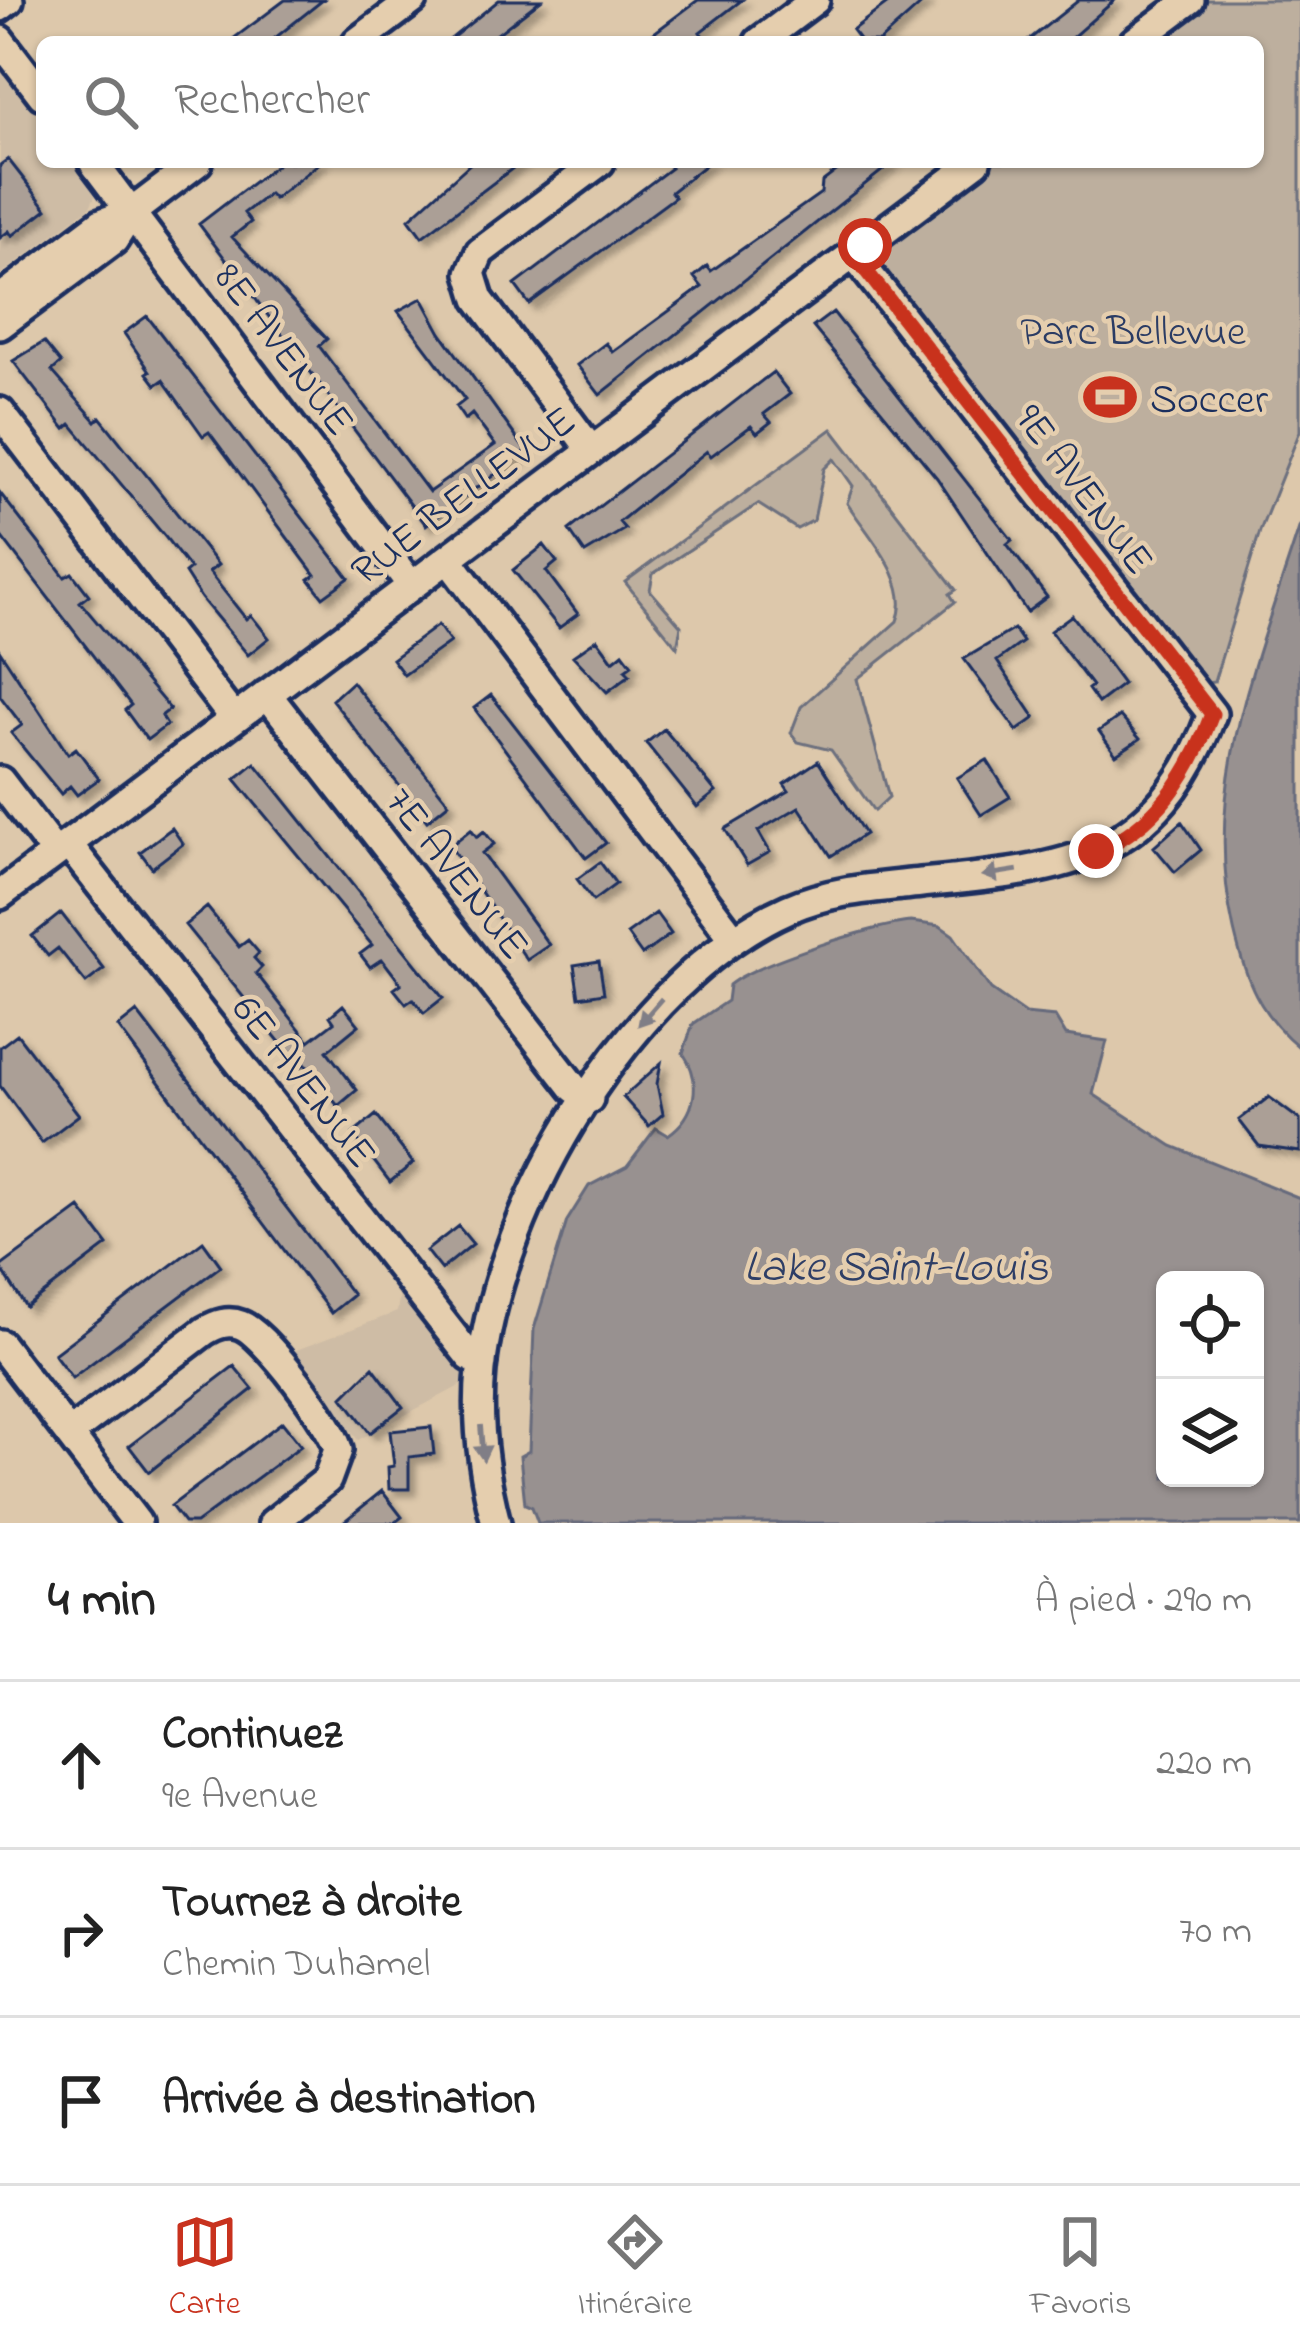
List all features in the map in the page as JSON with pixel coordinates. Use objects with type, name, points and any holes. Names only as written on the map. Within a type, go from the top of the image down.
[{"type":"street","points":[[0,7],[9,0]]},
{"type":"street","points":[[365,36],[413,0]]},
{"type":"street","points":[[767,36],[815,0]]},
{"type":"street","points":[[1142,36],[1190,0]]},
{"type":"street","points":[[0,40],[36,87]]},
{"type":"street","name":"8E AVENUE","points":[[98,168],[411,585]]},
{"type":"street","points":[[0,299],[101,223],[132,212],[190,168]]},
{"type":"street","points":[[591,450],[479,298],[471,273],[480,253],[592,168]]},
{"type":"street","name":"RUE BELLEVUE","points":[[0,895],[968,168]]},
{"type":"street","points":[[0,325],[113,240],[132,212]]},
{"type":"street","name":"9E AVENUE","points":[[734,939],[819,897],[1038,867],[1112,845],[1168,798],[1212,714],[853,254]]},
{"type":"street","points":[[0,412],[233,719]]},
{"type":"street","points":[[448,559],[734,939],[659,1000],[589,1099],[517,1234],[482,1363],[481,1441],[496,1523]]},
{"type":"street","name":"7E AVENUE","points":[[267,694],[574,1088],[589,1099]]},
{"type":"street","name":"6E AVENUE","points":[[0,781],[62,849],[458,1342],[482,1363]]},
{"type":"street","points":[[69,1434],[205,1330],[224,1323],[248,1328],[328,1426],[338,1450],[327,1480],[273,1523]]},
{"type":"street","points":[[0,1344],[137,1523]]},
{"type":"shaded area","points":[[0,66],[36,113],[36,168],[77,168],[95,196],[90,207],[0,275]]},
{"type":"shaded area","points":[[400,1292],[469,1381],[358,1440],[291,1352],[397,1312]]},
{"type":"green space","name":"Parc Bellevue","points":[[1206,0],[1300,0],[1300,431],[1260,531],[1214,682],[1201,684],[875,258],[884,242],[983,168],[1264,168],[1264,36],[1159,36]]},
{"type":"green space","points":[[832,429],[956,590],[950,594],[955,602],[857,679],[889,797],[874,811],[831,750],[798,742],[791,733],[801,707],[897,621],[900,606],[894,575],[847,503],[853,486],[834,459],[824,469],[814,520],[797,529],[758,504],[653,574],[650,590],[681,626],[677,647],[625,582]]},
{"type":"water","points":[[1300,525],[1300,1048],[1264,1009],[1244,965],[1226,877],[1224,826],[1238,725]]},
{"type":"water","name":"Lake Saint-Louis","points":[[911,922],[940,926],[953,935],[991,990],[1025,1014],[1055,1017],[1066,1035],[1107,1041],[1093,1094],[1172,1146],[1300,1198],[1300,1523],[538,1523],[532,1507],[525,1504],[520,1456],[529,1451],[534,1329],[567,1221],[589,1186],[627,1166],[656,1128],[668,1135],[685,1118],[694,1086],[683,1053],[693,1024],[727,1001],[729,985],[788,956]]},
{"type":"building","points":[[285,0],[323,0],[278,36],[237,36]]},
{"type":"building","points":[[499,0],[541,0],[495,36],[454,36]]},
{"type":"building","points":[[698,0],[742,0],[700,32],[703,36],[650,36]]},
{"type":"building","points":[[892,0],[926,0],[886,36],[856,36],[852,30]]},
{"type":"building","points":[[1079,0],[1115,0],[1074,36],[1034,36]]},
{"type":"building","points":[[8,159],[47,209],[12,236],[9,231],[0,238],[0,165]]},
{"type":"building","points":[[272,168],[313,168],[274,199],[269,194],[244,213],[251,222],[232,237],[327,339],[319,346],[429,492],[495,445],[472,414],[465,420],[456,407],[465,400],[398,311],[422,298],[441,333],[526,451],[426,525],[199,224]]},
{"type":"building","points":[[465,168],[513,168],[422,237],[409,219]]},
{"type":"building","points":[[671,168],[701,168],[671,192],[675,197],[529,304],[515,285]]},
{"type":"building","points":[[840,168],[885,168],[600,395],[577,365],[606,343],[613,352],[702,287],[694,277],[707,266],[711,271],[821,193],[822,182]]},
{"type":"building","points":[[833,312],[1012,540],[1007,544],[1047,597],[1027,612],[937,478],[813,327]]},
{"type":"building","points":[[147,316],[349,578],[323,597],[309,579],[315,575],[209,432],[203,436],[163,380],[156,385],[147,373],[124,333]]},
{"type":"building","points":[[44,342],[61,363],[52,371],[96,421],[100,417],[218,565],[209,572],[246,619],[251,615],[269,638],[248,655],[201,598],[185,573],[190,569],[166,538],[71,424],[65,429],[13,361]]},
{"type":"building","points":[[773,372],[790,394],[764,414],[771,422],[757,433],[751,426],[711,456],[707,451],[619,522],[625,529],[585,553],[569,530]]},
{"type":"building","points":[[0,493],[65,577],[72,573],[89,595],[80,602],[170,709],[161,716],[167,725],[147,740],[125,710],[131,705],[0,535]]},
{"type":"building","points":[[544,545],[557,562],[546,571],[578,614],[559,628],[513,570]]},
{"type":"building","points":[[1072,615],[1123,684],[1098,703],[1088,689],[1092,686],[1050,631]]},
{"type":"building","points":[[438,625],[450,642],[404,675],[392,659]]},
{"type":"building","points":[[1014,629],[1023,642],[997,661],[1035,718],[1017,731],[964,659]]},
{"type":"building","points":[[597,639],[613,661],[623,653],[632,665],[625,670],[630,675],[607,692],[573,656]]},
{"type":"building","points":[[0,651],[68,754],[76,748],[99,779],[77,795],[70,786],[61,794],[11,733],[22,725],[0,696]]},
{"type":"building","points":[[352,682],[449,803],[427,821],[332,700]]},
{"type":"building","points":[[491,695],[606,843],[586,858],[474,708]]},
{"type":"building","points":[[1120,716],[1140,739],[1116,755],[1099,731]]},
{"type":"building","points":[[664,729],[716,792],[697,807],[646,743]]},
{"type":"building","points":[[987,760],[1010,797],[981,815],[957,778]]},
{"type":"building","points":[[818,761],[865,834],[831,856],[799,807],[758,831],[770,852],[747,865],[725,829],[789,791],[784,784]]},
{"type":"building","points":[[255,763],[443,998],[424,1013],[413,999],[406,1004],[394,989],[401,984],[382,959],[370,967],[360,954],[372,945],[235,779]]},
{"type":"building","points":[[1182,822],[1201,850],[1175,872],[1154,847]]},
{"type":"building","points":[[172,828],[183,844],[152,868],[140,852]]},
{"type":"building","points":[[471,829],[477,837],[484,831],[494,844],[482,853],[549,945],[527,960],[450,846]]},
{"type":"building","points":[[600,862],[616,884],[593,901],[577,879]]},
{"type":"building","points":[[207,907],[239,947],[248,940],[259,953],[254,958],[262,967],[256,973],[309,1041],[334,1022],[330,1016],[343,1005],[359,1025],[327,1051],[357,1090],[338,1106],[305,1064],[300,1067],[185,925]]},
{"type":"building","points":[[61,913],[104,969],[86,983],[58,948],[48,956],[32,936]]},
{"type":"building","points":[[656,913],[671,934],[642,955],[627,934]]},
{"type":"building","points":[[599,961],[604,993],[579,997],[574,965]]},
{"type":"building","points":[[137,1012],[353,1295],[331,1313],[118,1027]]},
{"type":"building","points":[[17,1034],[79,1115],[42,1143],[0,1086],[0,1047]]},
{"type":"building","points":[[661,1063],[657,1084],[663,1114],[649,1126],[623,1097]]},
{"type":"building","points":[[1269,1097],[1300,1120],[1300,1152],[1259,1146],[1239,1120]]},
{"type":"building","points":[[376,1115],[413,1163],[390,1182],[353,1134]]},
{"type":"building","points":[[80,1208],[108,1245],[26,1307],[0,1267]]},
{"type":"building","points":[[458,1226],[473,1244],[441,1270],[426,1251]]},
{"type":"building","points":[[203,1241],[221,1266],[72,1378],[54,1354]]},
{"type":"building","points":[[234,1366],[253,1389],[149,1472],[129,1446]]},
{"type":"building","points":[[373,1367],[403,1407],[370,1433],[343,1397]]},
{"type":"building","points":[[282,1422],[301,1446],[196,1523],[184,1523],[171,1506]]},
{"type":"building","points":[[431,1427],[434,1454],[409,1457],[409,1489],[389,1489],[388,1467],[394,1466],[390,1431]]},
{"type":"building","points":[[382,1491],[402,1517],[394,1523],[342,1523]]},
{"type":"place","name":"Soccer","points":[[1110,397]]},
{"type":"route","points":[[865,245],[853,254],[1212,714],[1182,778],[1152,817],[1096,851]]}]
